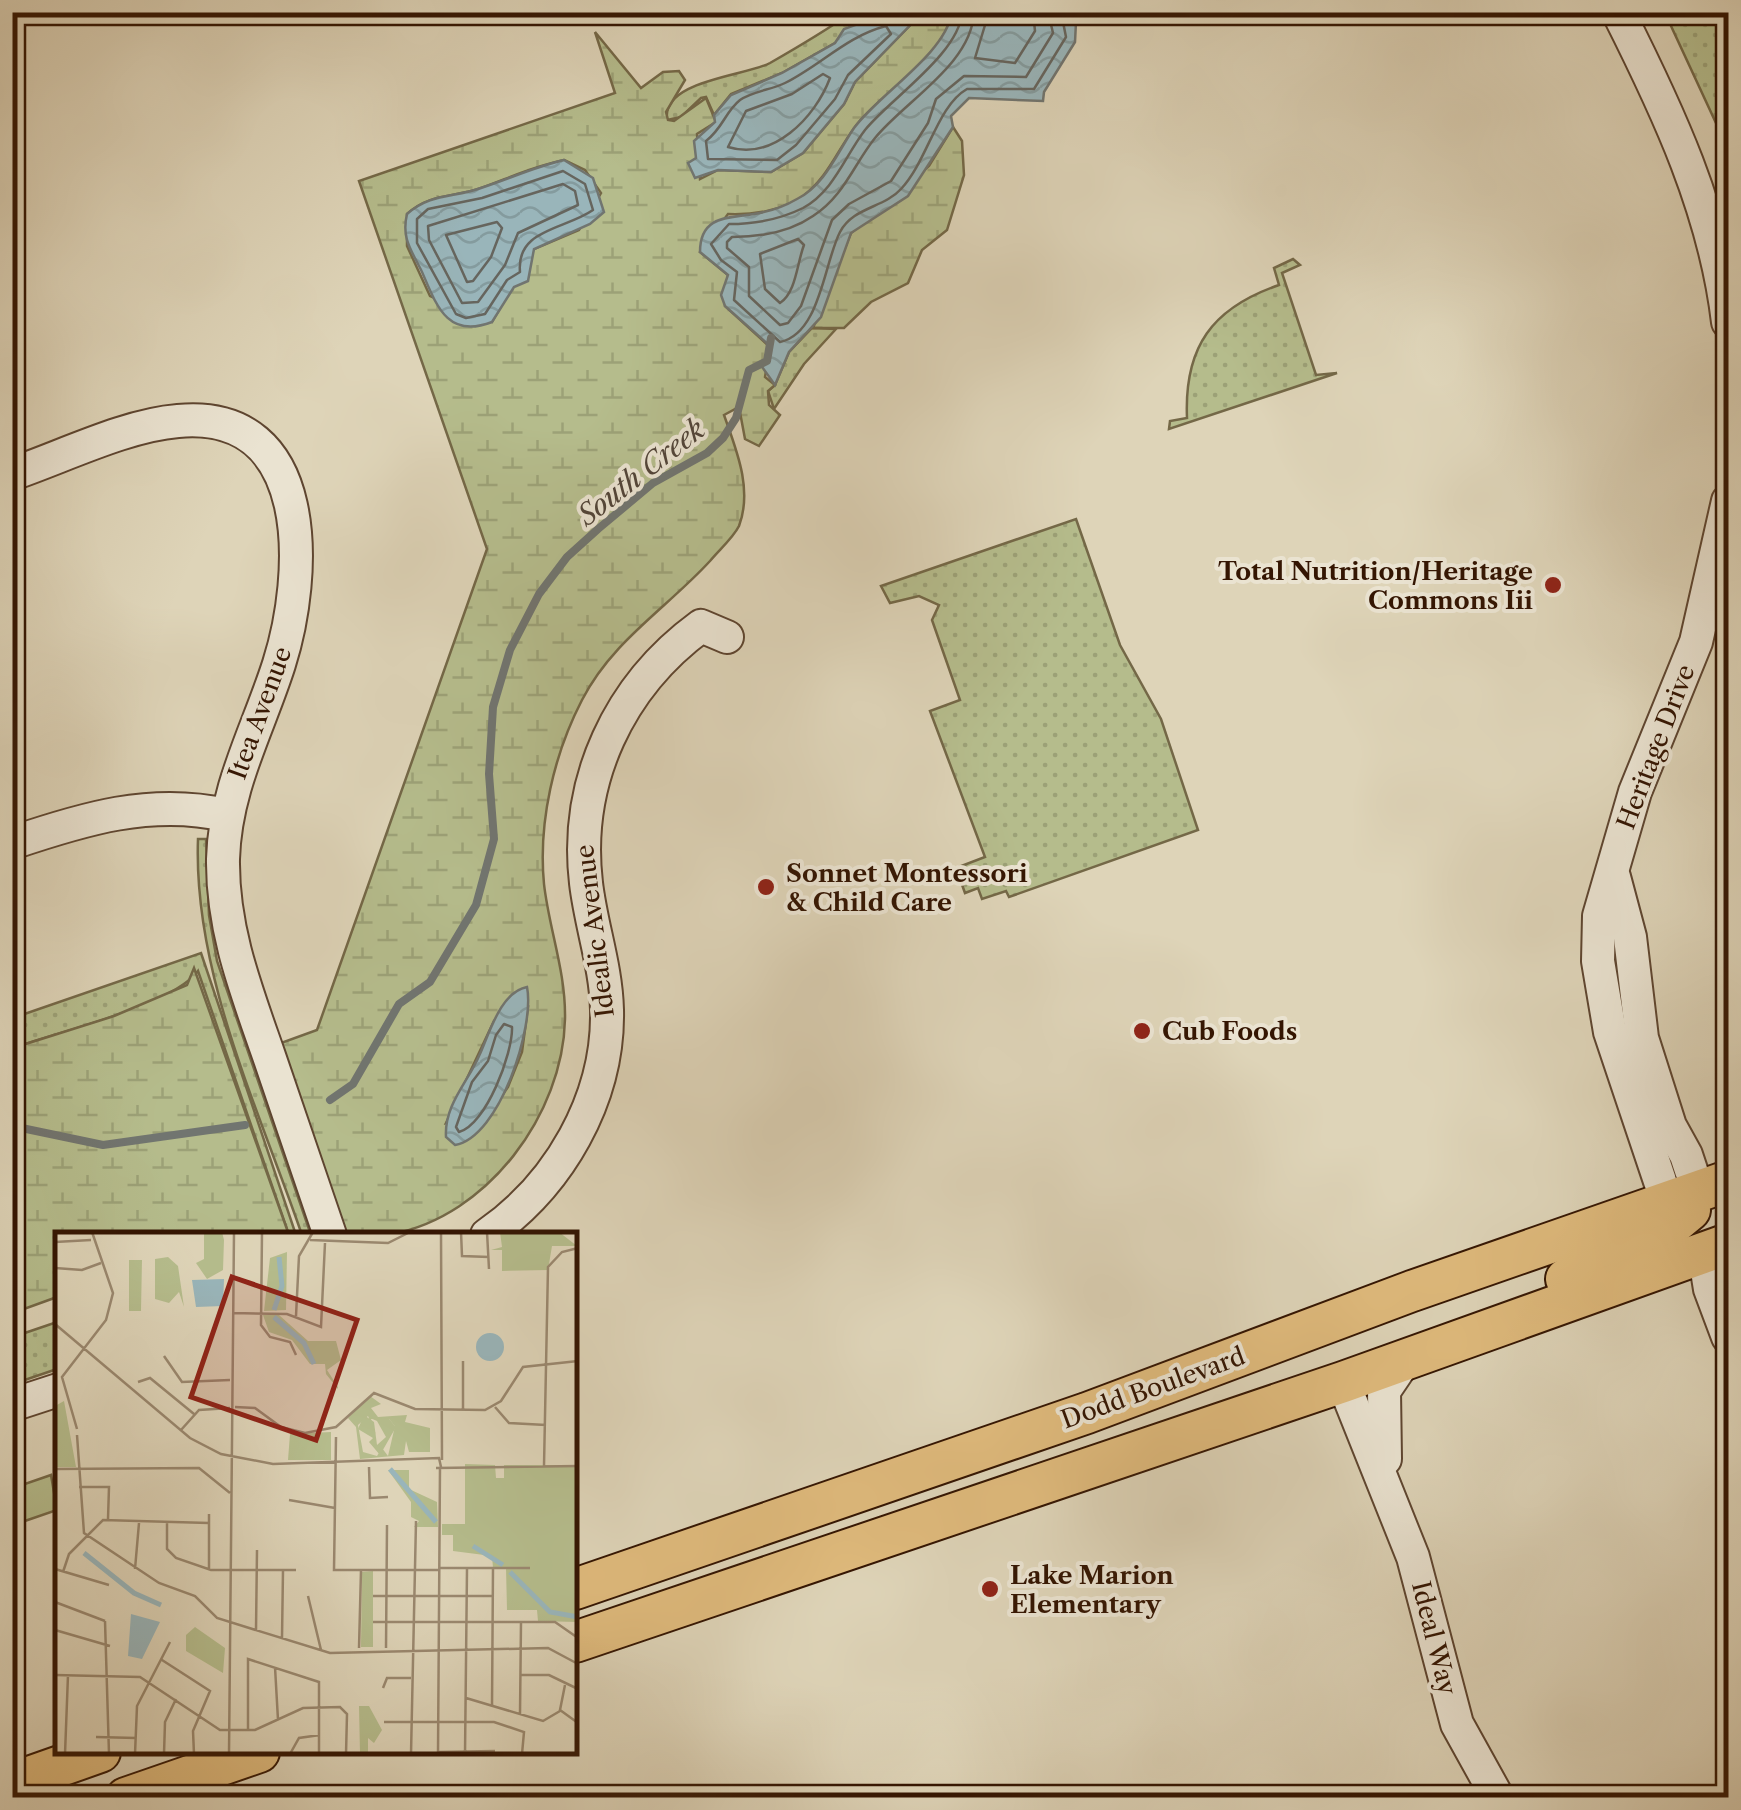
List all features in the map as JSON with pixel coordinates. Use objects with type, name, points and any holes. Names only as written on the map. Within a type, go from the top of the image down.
[{"type":"main road","name":"Dodd Boulevard","points":[[578,1588],[1086,1413],[1412,1291],[1698,1191]]},
{"type":"main road","points":[[1488,1330],[1541,1291],[1667,1229],[1689,1211],[1698,1191]]},
{"type":"main road","points":[[578,1641],[1344,1382],[1720,1239]]},
{"type":"main road","points":[[1344,1382],[1343,1358],[1351,1341],[1412,1291]]},
{"type":"main road","points":[[12,1782],[91,1755]]},
{"type":"main road","points":[[126,1798],[249,1755]]},
{"type":"street","points":[[1618,12],[1667,110],[1692,174],[1715,251],[1728,322]]},
{"type":"street","name":"Itea Avenue","points":[[12,474],[154,426],[188,420],[238,430],[276,466],[289,492],[296,526],[295,596],[278,666],[240,765],[226,815],[224,879],[230,940],[329,1232]]},
{"type":"street","name":"Heritage Drive","points":[[1698,1191],[1670,1126],[1642,1038],[1630,937],[1614,877],[1634,792],[1700,628],[1728,500]]},
{"type":"street","name":"Idealic Avenue","points":[[489,1232],[552,1172],[572,1144],[595,1090],[604,1054],[607,1008],[583,852],[592,774],[609,736],[644,680],[714,632]]},
{"type":"street","points":[[12,843],[120,812],[182,808],[226,815]]},
{"type":"street","points":[[1720,1239],[1710,1289],[1728,1336]]},
{"type":"street","name":"Ideal Way","points":[[1383,1473],[1384,1391],[1405,1360]]},
{"type":"street","name":"Ideal Way","points":[[1344,1382],[1383,1473],[1418,1574],[1457,1724],[1498,1798]]},
{"type":"street","points":[[12,1405],[55,1391]]},
{"type":"green space","points":[[851,13],[888,13],[782,73],[731,94],[714,115],[706,97],[681,117],[667,120],[669,107],[677,96],[707,81],[770,63]]},
{"type":"green space","points":[[922,13],[952,13],[938,44],[858,123],[811,189],[776,209],[728,214],[700,252],[728,275],[725,306],[770,347],[765,377],[775,385],[768,391],[769,405],[780,415],[759,446],[745,439],[739,407],[724,415],[744,484],[739,526],[710,561],[609,660],[582,700],[563,743],[550,789],[543,861],[565,1019],[561,1055],[551,1090],[535,1124],[514,1155],[459,1206],[427,1223],[398,1232],[345,1232],[281,1043],[317,1030],[487,549],[359,181],[615,93],[595,32],[641,88],[663,72],[679,71],[685,80],[666,112],[668,120],[674,121],[706,98],[716,122],[697,134],[700,179],[718,170],[771,172],[803,153],[844,104],[855,82]],"holes":[[[564,160],[585,170],[601,193],[579,230],[534,249],[492,322],[430,296],[407,246],[407,214],[433,199],[471,191]],[[528,1007],[522,1052],[508,1087],[492,1110],[446,1123],[494,1021],[500,1014]]]},
{"type":"green space","points":[[1665,13],[1728,13],[1728,149]]},
{"type":"green space","points":[[953,127],[962,141],[964,175],[947,230],[922,250],[908,283],[871,302],[844,328],[813,328],[851,233],[929,166]]},
{"type":"green space","points":[[1293,259],[1300,265],[1282,273],[1316,375],[1337,373],[1169,429],[1170,421],[1187,418],[1191,370],[1207,334],[1236,306],[1279,285],[1274,268]]},
{"type":"green space","points":[[812,328],[836,329],[804,364],[774,409],[768,391],[775,385],[789,352]]},
{"type":"green space","points":[[1076,519],[1120,645],[1161,719],[1198,830],[1009,897],[1006,891],[982,899],[978,888],[965,893],[956,868],[985,857],[930,711],[960,700],[932,620],[939,605],[919,596],[890,603],[881,586]]},
{"type":"green space","points":[[198,839],[206,839],[209,915],[217,961],[310,1232],[301,1232],[232,1040],[206,940],[199,890]]},
{"type":"green space","points":[[201,953],[295,1232],[288,1232],[198,971],[184,984],[140,1007],[13,1048],[13,1018]]},
{"type":"green space","points":[[194,968],[288,1232],[55,1232],[55,1298],[13,1313],[13,1048],[114,1016],[187,985]]},
{"type":"green space","points":[[55,1323],[55,1370],[13,1384],[13,1337]]},
{"type":"green space","points":[[51,1475],[55,1511],[19,1523],[13,1488]]},
{"type":"water","points":[[888,13],[922,13],[855,82],[844,104],[803,153],[771,172],[718,170],[695,178],[688,163],[696,158],[694,141],[715,122],[714,115],[731,95],[782,73],[835,43],[844,29]]},
{"type":"water","points":[[952,13],[1067,13],[1076,22],[1075,42],[1044,92],[1043,101],[969,98],[951,116],[953,127],[908,196],[851,233],[821,317],[789,352],[775,385],[760,364],[767,361],[770,346],[725,306],[721,295],[728,275],[700,252],[705,231],[726,218],[792,202],[815,186],[865,115],[937,44]]},
{"type":"water","points":[[564,160],[593,178],[604,212],[590,224],[534,249],[528,281],[514,287],[492,322],[477,326],[454,323],[439,308],[411,251],[405,231],[407,214],[434,199]]},
{"type":"water","points":[[527,987],[525,1027],[511,1078],[486,1122],[471,1138],[455,1145],[446,1137],[453,1104],[503,1005]]},
{"type":"waterway","name":"South Creek","points":[[330,1100],[353,1084],[399,1004],[430,982],[476,905],[494,839],[489,774],[493,707],[510,650],[539,594],[567,557],[598,529],[653,483],[707,453],[723,438],[736,418],[749,370],[767,361],[771,338]]},
{"type":"waterway","name":"South Creek","points":[[12,1126],[103,1145],[245,1125]]},
{"type":"place","name":"Total Nutrition/Heritage Commons Iii","points":[[1553,585]]},
{"type":"place","name":"Sonnet Montessori & Child Care","points":[[766,887]]},
{"type":"place","name":"Cub Foods","points":[[1142,1031]]},
{"type":"place","name":"Lake Marion Elementary","points":[[990,1589]]}]
